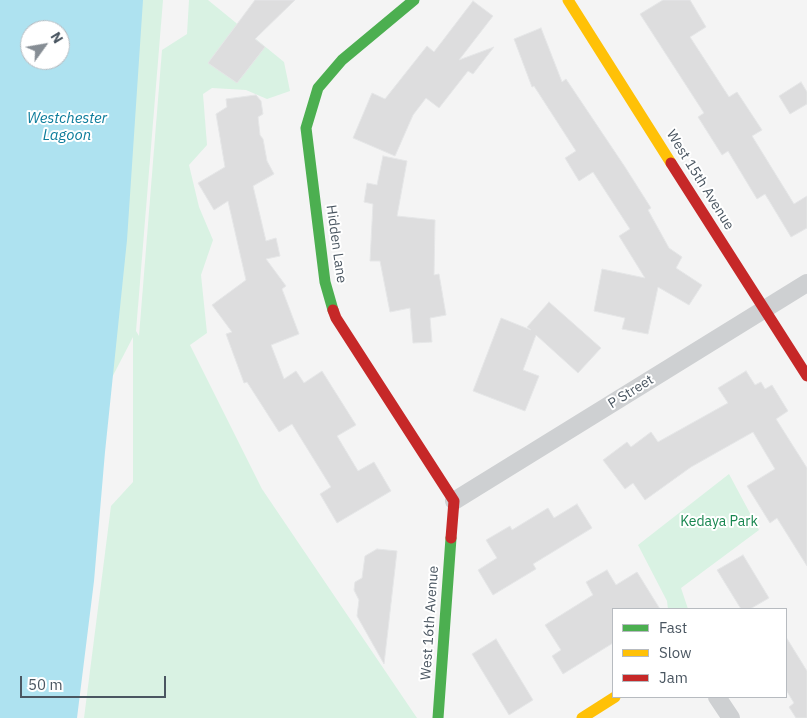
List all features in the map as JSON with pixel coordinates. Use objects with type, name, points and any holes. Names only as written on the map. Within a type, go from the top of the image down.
[{"type":"street","name":"Hidden Lane","points":[[414,0],[342,60],[318,88],[306,128],[325,282],[336,318],[454,500]]},
{"type":"street","name":"West 15th Avenue","points":[[568,0],[807,376]]},
{"type":"street","name":"P Street","points":[[454,500],[807,283]]},
{"type":"street","name":"West 16th Avenue","points":[[438,718],[454,500]]},
{"type":"street","points":[[582,718],[613,698]]},
{"type":"street","points":[[718,698],[731,718]]},
{"type":"green space","points":[[117,0],[163,0],[136,331],[139,336],[162,50],[187,34],[189,0],[208,0],[284,62],[290,91],[267,99],[246,90],[212,88],[203,94],[207,145],[189,165],[199,207],[213,240],[201,275],[207,333],[190,345],[262,489],[417,718],[84,718],[111,506],[133,482],[133,337],[90,420]]},
{"type":"green space","name":"Kedaya Park","points":[[729,474],[759,530],[681,588],[688,608],[668,608],[667,601],[638,545]]},
{"type":"water","name":"Westchester Lagoon","points":[[0,0],[143,0],[127,240],[94,581],[77,718],[0,718]]},
{"type":"building","points":[[255,0],[295,0],[255,39],[265,47],[237,83],[208,63]]},
{"type":"building","points":[[663,0],[690,0],[706,27],[690,37],[729,97],[737,92],[762,130],[752,136],[794,204],[807,196],[807,228],[791,237],[765,194],[757,199],[728,151],[722,155],[698,117],[704,113],[640,14]]},
{"type":"building","points":[[473,1],[493,16],[459,60],[494,47],[473,74],[468,71],[439,108],[426,98],[413,115],[395,156],[353,138],[372,93],[385,99],[427,46],[434,52]]},
{"type":"building","points":[[541,28],[562,82],[566,79],[625,167],[651,208],[648,210],[669,248],[682,257],[676,268],[702,285],[689,305],[658,287],[648,334],[622,329],[625,318],[594,311],[602,269],[645,278],[619,236],[630,229],[593,172],[579,181],[565,158],[576,151],[534,86],[532,87],[514,39]]},
{"type":"building","points":[[801,82],[807,92],[807,104],[790,114],[779,96]]},
{"type":"building","points":[[256,95],[261,101],[263,114],[258,117],[260,135],[263,139],[267,161],[274,174],[253,186],[266,241],[276,238],[280,256],[266,259],[286,286],[282,289],[299,334],[271,345],[284,379],[296,371],[304,383],[322,371],[356,425],[337,436],[358,471],[374,462],[391,491],[337,523],[320,494],[331,487],[292,424],[279,432],[247,382],[244,383],[226,334],[232,332],[212,305],[246,280],[228,201],[214,210],[198,183],[225,167],[216,114],[227,107],[226,99]]},
{"type":"building","points":[[383,156],[407,161],[397,216],[435,220],[434,275],[439,274],[446,315],[430,318],[432,342],[413,343],[410,308],[390,312],[380,261],[370,261],[373,204],[364,202],[367,183],[377,185]]},
{"type":"building","points":[[549,302],[601,348],[578,373],[536,335],[523,370],[539,376],[525,411],[473,391],[501,318],[531,330],[527,327]]},
{"type":"building","points":[[746,371],[755,385],[761,382],[765,389],[772,385],[788,411],[776,419],[807,468],[807,566],[777,518],[770,523],[747,486],[775,469],[753,432],[691,467],[645,500],[633,483],[625,489],[603,460],[627,442],[631,447],[651,432],[658,442],[728,403],[718,388]]},
{"type":"building","points":[[577,504],[592,528],[533,564],[536,569],[493,595],[478,570],[497,558],[486,540],[510,526],[512,530],[548,508],[554,518]]},
{"type":"building","points":[[377,549],[397,551],[384,664],[357,616],[359,600],[354,590],[355,582],[362,578],[365,556]]},
{"type":"building","points":[[743,555],[769,598],[752,608],[740,608],[717,570]]},
{"type":"building","points":[[607,570],[616,585],[637,572],[659,608],[612,608],[612,644],[563,674],[552,656],[561,650],[545,625],[593,595],[586,582]]},
{"type":"building","points":[[496,639],[533,700],[509,715],[472,654]]},
{"type":"building","points":[[787,639],[807,671],[807,718],[796,718],[789,707],[794,703],[787,692]]},
{"type":"traffic: fast","points":[[333,310],[325,282],[306,128],[318,88],[342,60],[414,0]]},
{"type":"traffic: fast","points":[[438,718],[451,538]]},
{"type":"traffic: slow","points":[[568,0],[671,163]]},
{"type":"traffic: slow","points":[[582,718],[613,698]]},
{"type":"traffic: jam","points":[[671,163],[807,376]]},
{"type":"traffic: jam","points":[[333,310],[336,318],[454,501],[451,538]]}]
